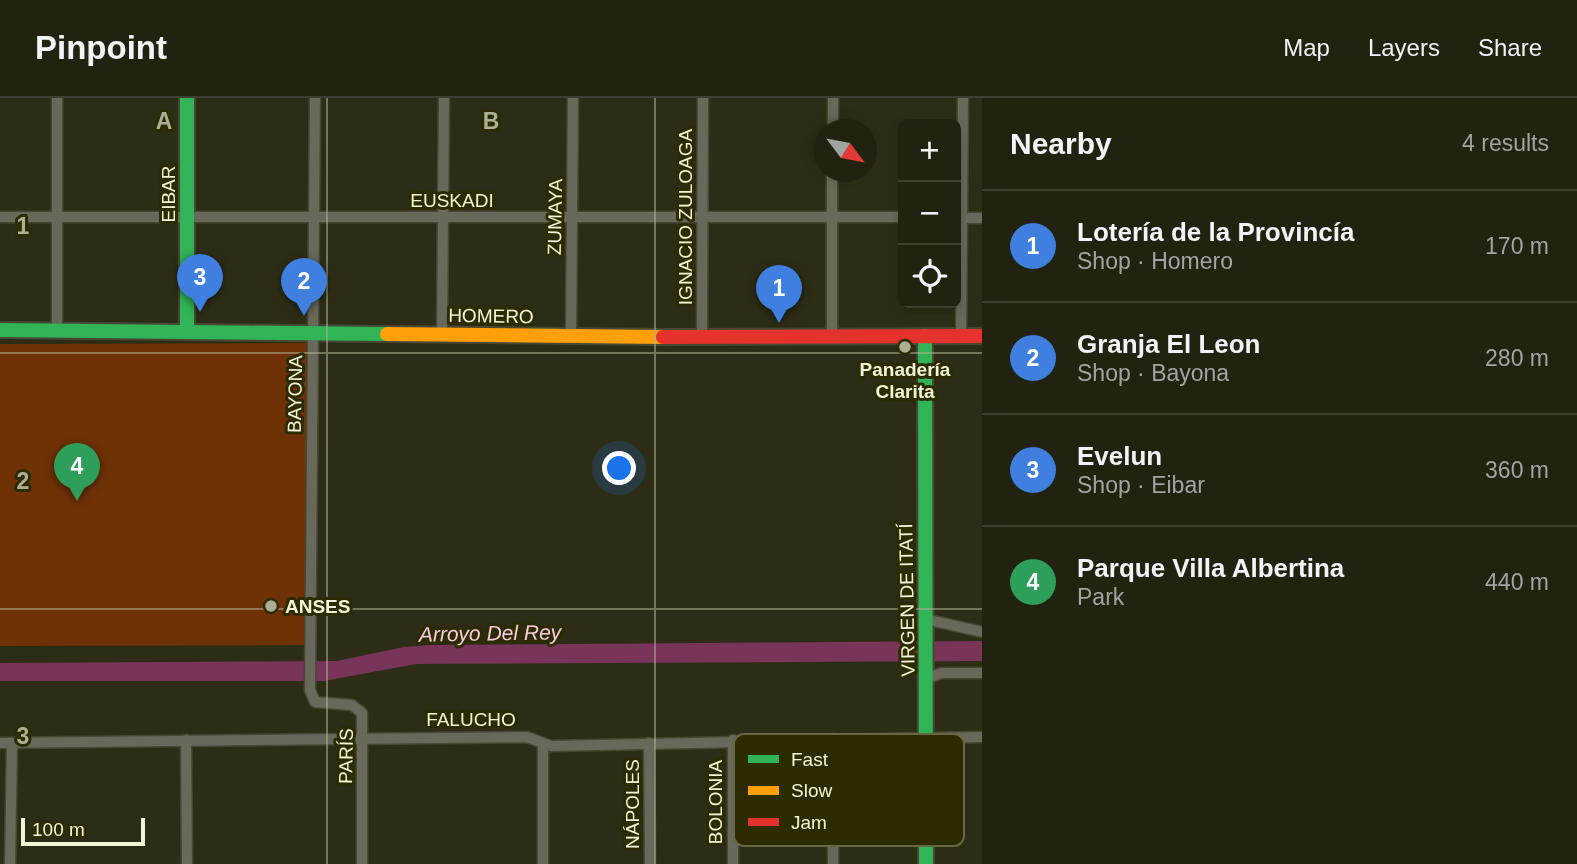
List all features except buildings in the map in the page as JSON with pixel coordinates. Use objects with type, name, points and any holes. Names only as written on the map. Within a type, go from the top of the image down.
[{"type":"main road","name":"EIBAR","points":[[187,98],[187,332]]},
{"type":"main road","name":"HOMERO","points":[[0,330],[702,337],[982,336]]},
{"type":"main road","name":"VIRGEN DE ITATÍ","points":[[925,336],[925,624],[928,734]]},
{"type":"main road","name":"VIRGEN DE ITATÍ","points":[[926,846],[926,864]]},
{"type":"street","points":[[57,98],[57,331]]},
{"type":"street","name":"BAYONA","points":[[310,690],[315,98]]},
{"type":"street","points":[[442,335],[444,98]]},
{"type":"street","name":"ZUMAYA","points":[[571,336],[573,98]]},
{"type":"street","name":"IGNACIO ZULOAGA","points":[[702,337],[703,98]]},
{"type":"street","points":[[833,98],[833,119]]},
{"type":"street","points":[[960,182],[963,98]]},
{"type":"street","points":[[832,182],[832,336]]},
{"type":"street","name":"EUSKADI","points":[[0,217],[898,217]]},
{"type":"street","points":[[961,218],[982,218]]},
{"type":"street","points":[[959,245],[961,336]]},
{"type":"street","points":[[925,624],[982,632]]},
{"type":"street","points":[[927,674],[982,673]]},
{"type":"street","name":"PARÍS","points":[[310,690],[315,702],[358,708],[364,719],[362,864]]},
{"type":"street","name":"FALUCHO","points":[[0,743],[364,737],[527,737],[543,744],[733,740]]},
{"type":"street","name":"FALUCHO","points":[[964,737],[982,737]]},
{"type":"street","points":[[186,740],[187,864]]},
{"type":"street","name":"BOLONIA","points":[[733,740],[733,864]]},
{"type":"street","points":[[10,864],[12,743]]},
{"type":"street","name":"NÁPOLES","points":[[649,743],[650,864]]},
{"type":"street","points":[[543,744],[543,864]]},
{"type":"street","points":[[833,846],[833,864]]},
{"type":"shaded area","points":[[306,343],[306,645],[0,646],[0,344]]},
{"type":"shaded area","points":[[982,641],[982,661],[416,664],[324,681],[0,681],[0,663],[337,661],[404,647],[431,645]]},
{"type":"traffic: fast","points":[[187,98],[187,332]]},
{"type":"traffic: fast","points":[[0,330],[387,334]]},
{"type":"traffic: fast","points":[[925,336],[926,734]]},
{"type":"traffic: fast","points":[[926,846],[926,864]]},
{"type":"traffic: slow","points":[[387,334],[663,337]]},
{"type":"traffic: jam","points":[[663,337],[982,336]]},
{"type":"place","name":"Evelun","points":[[200,312]]},
{"type":"place","name":"Granja El Leon","points":[[304,316]]},
{"type":"place","name":"Lotería de la Provincía","points":[[779,323]]},
{"type":"place","name":"Panadería Clarita","points":[[905,347]]},
{"type":"place","name":"Parque Villa Albertina","points":[[77,501]]},
{"type":"place","name":"ANSES","points":[[271,606]]},
{"type":"water label","name":"Arroyo Del Rey","points":[[490,633]]}]
